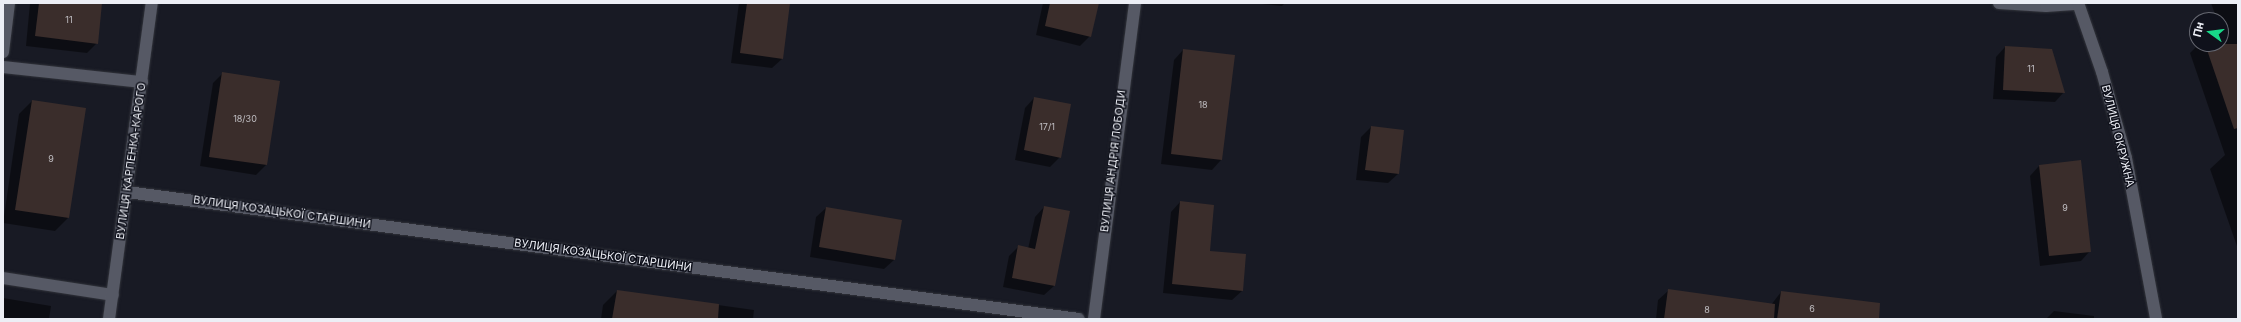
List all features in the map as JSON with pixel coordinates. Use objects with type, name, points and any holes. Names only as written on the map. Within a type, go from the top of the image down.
[{"type":"street","points":[[3,52],[9,3]]},
{"type":"street","name":"ВУЛИЦЯ КАРПЕНКА-КАРОГО","points":[[109,319],[128,192],[152,3]]},
{"type":"street","name":"ВУЛИЦЯ АНДРІЯ ЛОБОДИ","points":[[1094,319],[1135,3]]},
{"type":"street","points":[[1999,3],[2046,6],[2078,3]]},
{"type":"street","name":"ВУЛИЦЯ ОКРУЖНА","points":[[2078,3],[2102,72],[2126,158],[2156,319]]},
{"type":"street","points":[[3,67],[142,82]]},
{"type":"street","name":"ВУЛИЦЯ КОЗАЦЬКОЇ СТАРШИНИ","points":[[128,192],[1079,319]]},
{"type":"street","points":[[3,278],[113,295]]},
{"type":"building","points":[[39,3],[102,3],[98,44],[35,36]]},
{"type":"building","points":[[747,3],[790,3],[783,59],[740,53]]},
{"type":"building","points":[[1050,3],[1099,3],[1091,37],[1045,26]]},
{"type":"building","points":[[2229,44],[2238,44],[2238,128],[2234,129],[2208,52],[2229,52]]},
{"type":"building","points":[[2005,46],[2052,49],[2065,93],[2003,90]]},
{"type":"building","points":[[1183,49],[1235,55],[1222,160],[1171,154]]},
{"type":"building","points":[[222,72],[280,81],[267,165],[209,157]]},
{"type":"building","points":[[1034,97],[1071,104],[1061,158],[1024,150]]},
{"type":"building","points":[[32,100],[86,108],[69,218],[15,210]]},
{"type":"building","points":[[1371,126],[1404,130],[1399,174],[1365,170]]},
{"type":"building","points":[[2081,160],[2091,252],[2049,256],[2039,165]]},
{"type":"building","points":[[1180,201],[1214,205],[1210,251],[1246,254],[1243,291],[1172,284]]},
{"type":"building","points":[[1044,206],[1070,211],[1055,286],[1012,278],[1018,245],[1035,249]]},
{"type":"building","points":[[826,207],[902,220],[895,260],[819,247]]},
{"type":"building","points":[[1668,289],[1775,304],[1774,319],[1664,319]]},
{"type":"building","points":[[617,290],[719,304],[718,319],[612,319]]},
{"type":"building","points":[[1781,291],[1880,303],[1879,319],[1777,319]]}]
